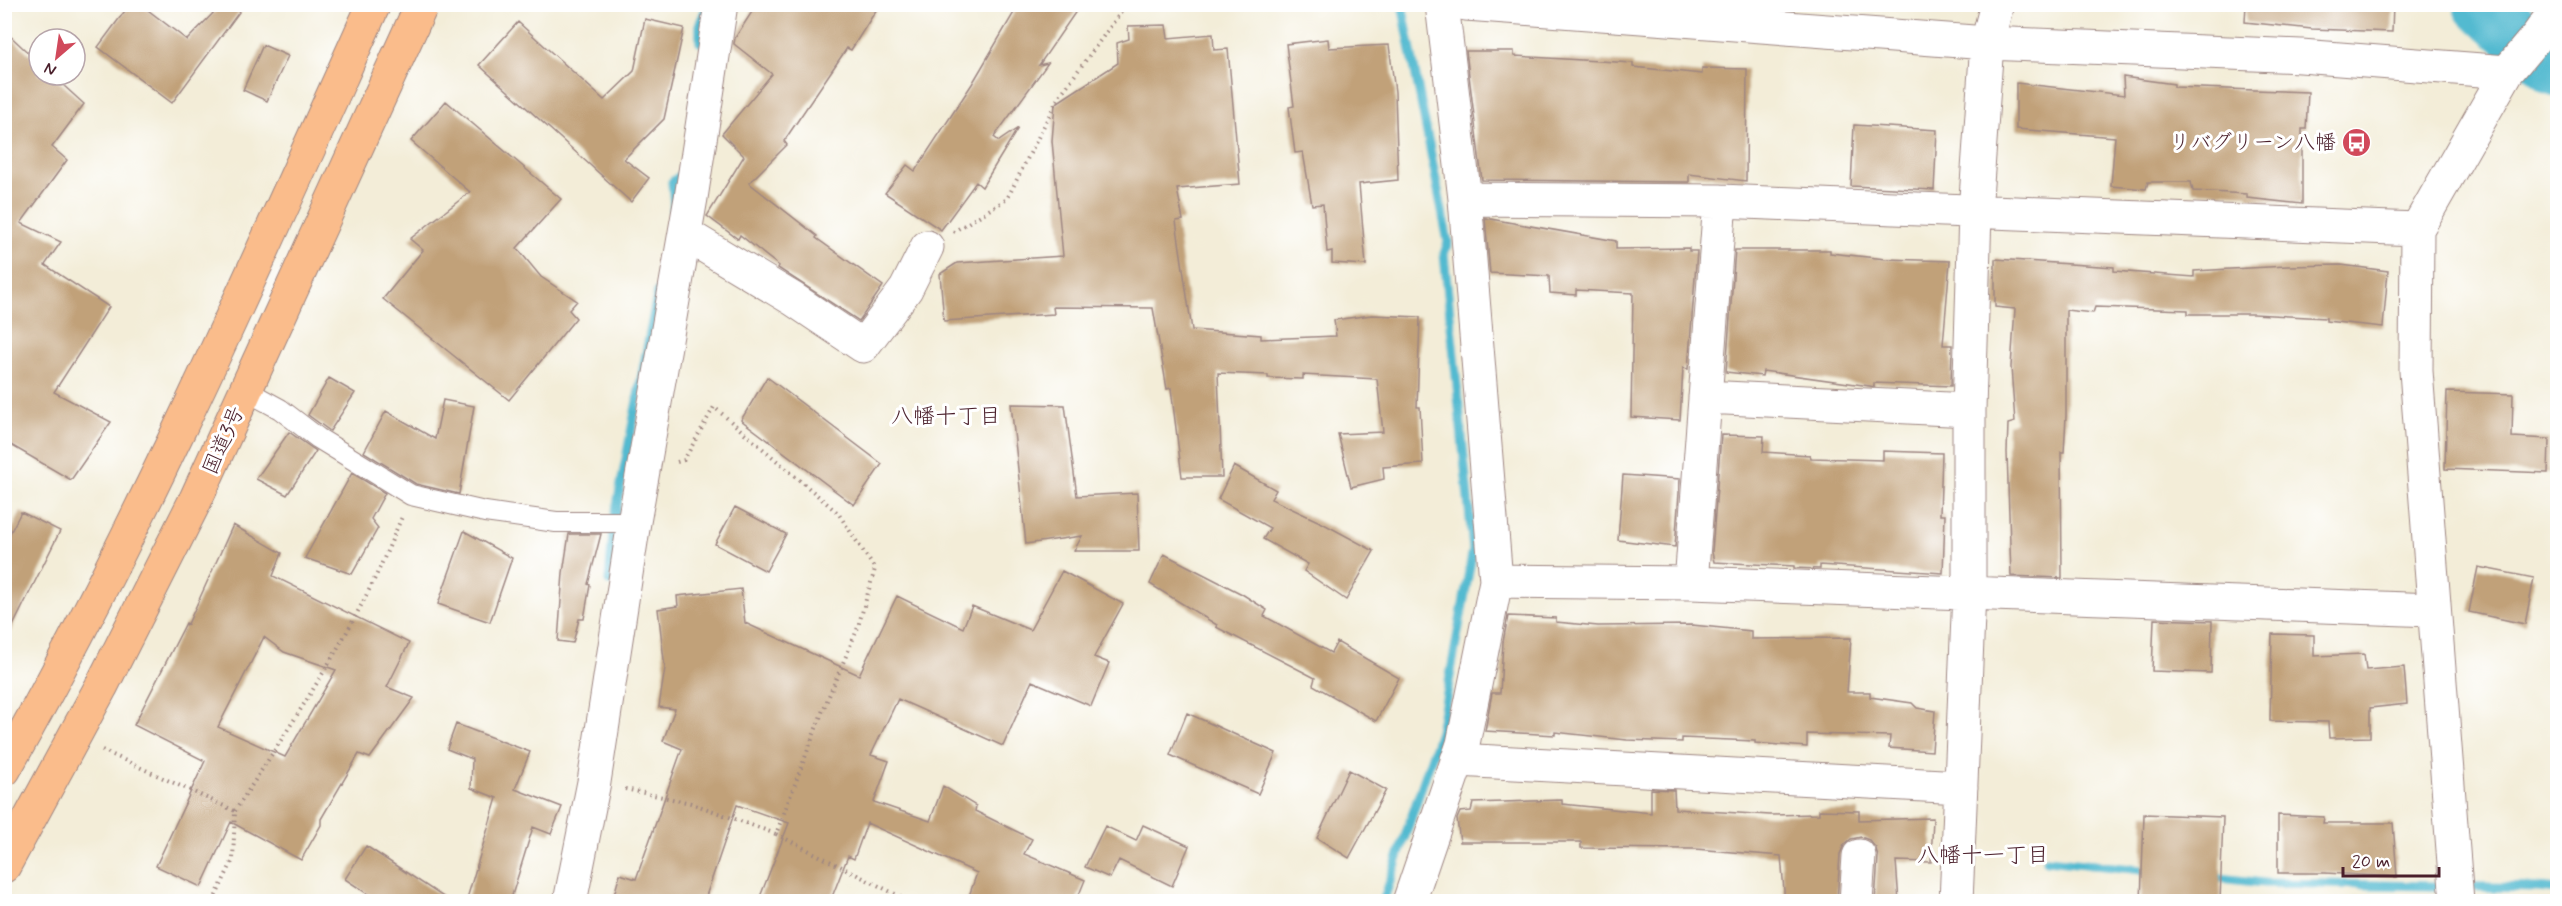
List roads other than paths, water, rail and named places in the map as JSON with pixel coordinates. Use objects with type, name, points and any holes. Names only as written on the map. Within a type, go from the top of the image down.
[{"type":"highway","name":"国道3号","points":[[4,770],[59,672],[211,362],[374,4]]},
{"type":"highway","name":"国道3号","points":[[4,866],[74,737],[195,501],[422,4]]},
{"type":"street","points":[[570,902],[594,782],[634,522],[685,234],[721,4]]},
{"type":"street","points":[[1409,902],[1457,760],[1496,581],[1465,199],[1442,4]]},
{"type":"street","points":[[1466,4],[1987,43],[2301,56],[2507,72]]},
{"type":"street","points":[[1956,902],[1969,592],[1970,410],[1975,212],[1987,43],[1997,4]]},
{"type":"street","points":[[2457,902],[2416,371],[2417,229],[2507,72],[2549,16]]},
{"type":"street","points":[[1465,199],[1720,201],[2417,229]]},
{"type":"street","points":[[1691,584],[1720,201]]},
{"type":"street","points":[[685,234],[863,346],[906,289],[927,247]]},
{"type":"street","points":[[1705,397],[1970,410]]},
{"type":"street","points":[[1496,581],[1969,592],[2434,610]]},
{"type":"street","points":[[1457,760],[1961,787]]},
{"type":"street","points":[[1856,902],[1859,856]]},
{"type":"lane","points":[[245,390],[280,409],[318,438],[411,495],[485,512],[556,522],[634,522]]},
{"type":"waterway","points":[[1383,902],[1440,732],[1473,549],[1444,254],[1448,242],[1402,4]]},
{"type":"waterway","points":[[2481,4],[2558,68]]},
{"type":"waterway","points":[[700,42],[700,23],[706,9]]},
{"type":"waterway","points":[[673,212],[672,182],[686,171]]},
{"type":"waterway","points":[[609,581],[614,521],[658,291]]},
{"type":"waterway","points":[[2047,860],[2152,871]]},
{"type":"waterway","points":[[2211,877],[2264,883],[2558,890]]},
{"type":"place","name":"リバグリーン八幡","points":[[2357,142]]},
{"type":"district","name":"八幡十丁目","points":[[946,415]]},
{"type":"district","name":"八幡十一丁目","points":[[1983,854]]}]
